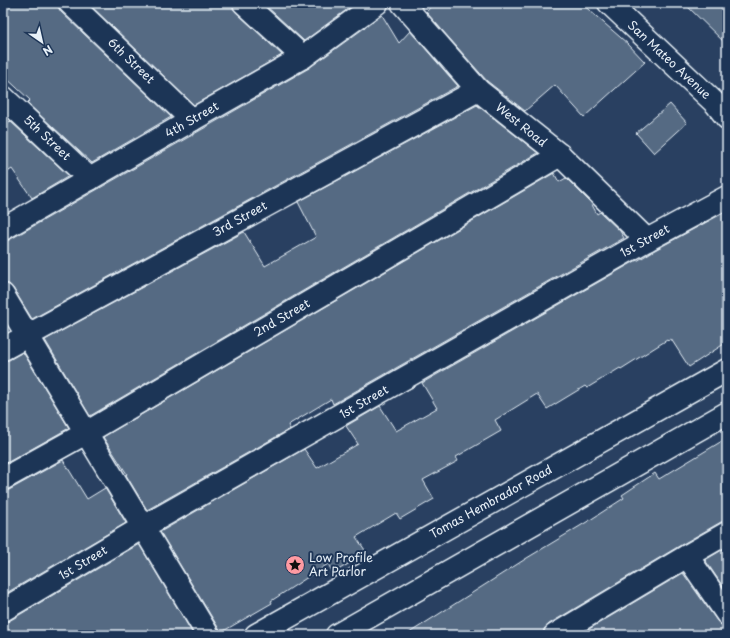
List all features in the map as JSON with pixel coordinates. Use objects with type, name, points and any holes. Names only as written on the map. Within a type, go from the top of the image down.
[{"type":"street","name":"6th Street","points":[[70,3],[192,120]]},
{"type":"street","points":[[244,3],[303,57]]},
{"type":"street","name":"4th Street","points":[[3,229],[303,57],[377,3]]},
{"type":"street","name":"West Road","points":[[402,3],[478,90],[560,155],[647,240]]},
{"type":"street","name":"San Mateo Avenue","points":[[609,3],[723,107]]},
{"type":"street","name":"3rd Street","points":[[3,349],[478,90]]},
{"type":"street","name":"5th Street","points":[[3,97],[90,179]]},
{"type":"street","name":"2nd Street","points":[[3,479],[86,433],[560,155]]},
{"type":"street","name":"1st Street","points":[[3,610],[143,528],[647,240],[727,197]]},
{"type":"street","points":[[3,295],[208,635]]},
{"type":"street","name":"Tomas Hembrador Road","points":[[256,635],[727,370]]},
{"type":"street","points":[[337,635],[727,413]]},
{"type":"street","points":[[555,635],[582,628],[687,556],[727,533]]},
{"type":"street","points":[[687,556],[727,614]]},
{"type":"building","points":[[3,3],[58,3],[58,7],[61,12],[171,117],[92,163],[27,103],[30,100],[3,75]]},
{"type":"building","points":[[88,3],[232,3],[232,7],[236,12],[282,55],[194,105]]},
{"type":"building","points":[[263,3],[356,3],[304,41]]},
{"type":"building","points":[[434,3],[581,3],[628,44],[645,62],[584,117],[555,85],[525,111],[487,81],[426,12]]},
{"type":"building","points":[[684,3],[727,3],[727,45]]},
{"type":"building","points":[[382,15],[399,43],[410,31],[458,86],[32,319],[13,288],[9,284],[3,283],[3,241],[9,240],[309,68]]},
{"type":"building","points":[[670,104],[687,123],[654,153],[636,133]]},
{"type":"building","points":[[477,105],[538,153],[90,416],[45,340],[244,232],[265,266],[316,237],[298,202]]},
{"type":"building","points":[[10,121],[69,176],[32,198],[12,169],[3,175],[3,128]]},
{"type":"building","points":[[554,173],[559,182],[566,178],[591,203],[597,214],[600,212],[620,231],[624,238],[333,404],[331,399],[288,425],[290,429],[147,510],[126,475],[127,474],[103,437]]},
{"type":"building","points":[[727,211],[727,342],[689,367],[671,339],[668,341],[667,340],[621,369],[620,368],[587,388],[585,386],[547,409],[537,394],[495,420],[501,431],[456,457],[458,461],[423,480],[434,499],[400,519],[396,513],[356,537],[367,553],[333,573],[328,564],[271,601],[272,603],[220,633],[160,532],[304,449],[317,468],[358,444],[346,426],[380,406],[396,431],[437,408],[422,383],[637,260]]},
{"type":"building","points":[[23,352],[69,428],[3,465],[3,361],[9,360]]},
{"type":"building","points":[[727,438],[727,521],[721,522],[681,545],[549,624],[544,629],[543,635],[406,635],[624,498],[622,495],[655,473],[659,479]]},
{"type":"building","points":[[63,460],[87,499],[105,488],[126,523],[3,595],[3,491],[9,490]]},
{"type":"building","points":[[139,544],[193,634],[3,635],[3,622],[9,621]]},
{"type":"building","points":[[727,547],[727,590],[726,591],[705,560]]},
{"type":"building","points":[[683,573],[717,621],[724,626],[727,631],[727,635],[579,635]]},
{"type":"place","name":"Low Profile Art Parlor","points":[[295,565]]}]
